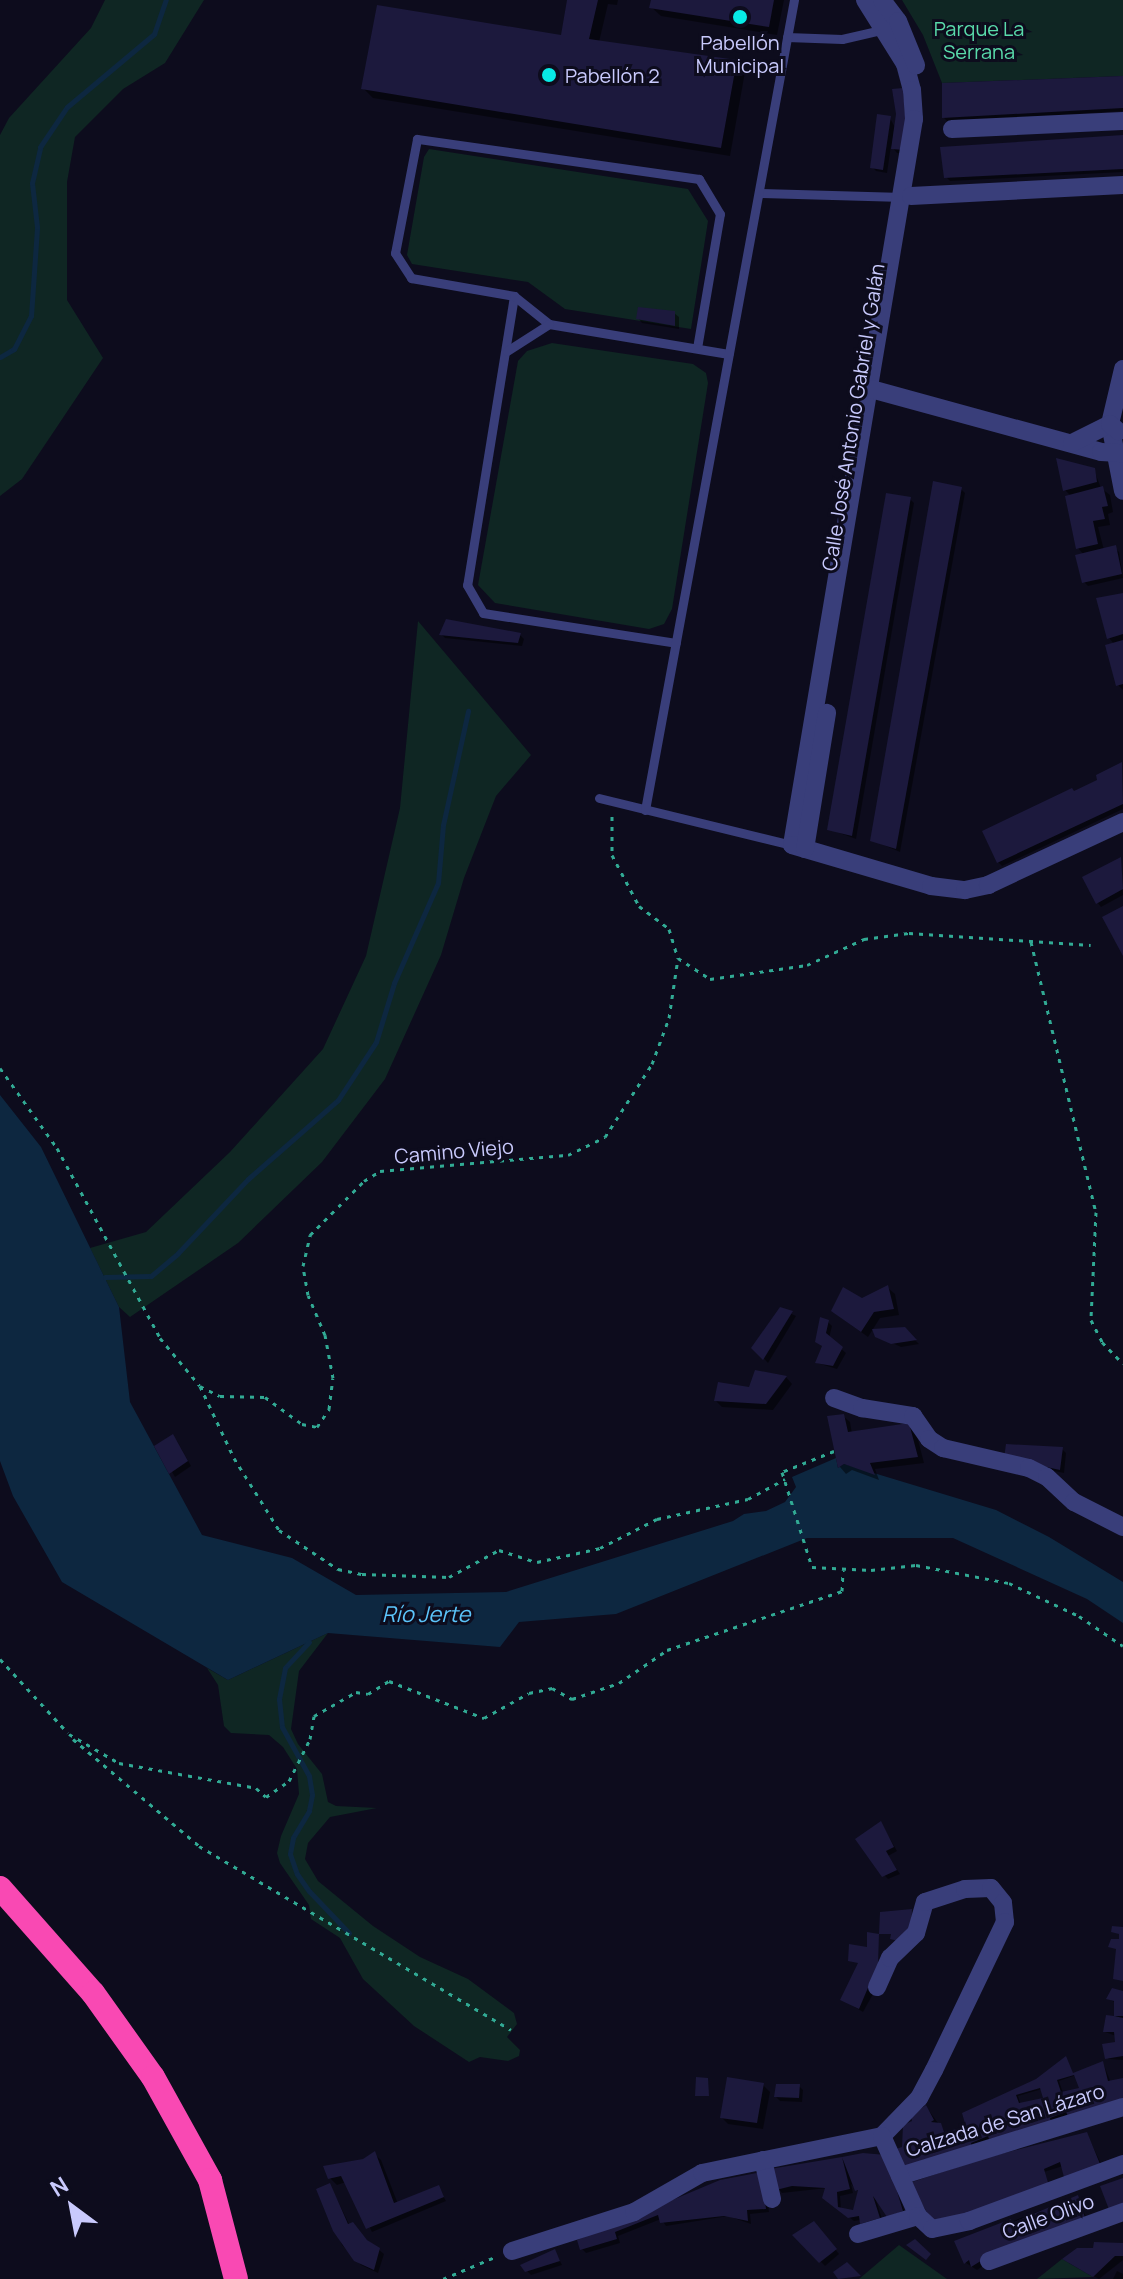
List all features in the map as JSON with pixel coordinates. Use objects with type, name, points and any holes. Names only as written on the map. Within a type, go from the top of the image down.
[{"type":"highway","points":[[0,1888],[93,1993],[153,2077],[210,2180],[236,2279]]},
{"type":"street","name":"Calle José Antonio Gabriel y Galán","points":[[865,0],[892,25]]},
{"type":"street","name":"Calle José Antonio Gabriel y Galán","points":[[798,847],[906,197],[924,113],[913,56],[892,25],[882,0]]},
{"type":"street","points":[[952,129],[1123,121]]},
{"type":"street","points":[[906,197],[1123,185]]},
{"type":"street","points":[[1123,369],[1117,430],[1123,491]]},
{"type":"street","points":[[876,391],[1119,454]]},
{"type":"street","points":[[1072,443],[1117,430]]},
{"type":"street","points":[[798,847],[931,886],[965,890],[988,885],[1121,828]]},
{"type":"street","points":[[834,1398],[862,1408],[913,1416],[929,1439],[943,1448],[1029,1468],[1047,1477],[1074,1502],[1123,1527]]},
{"type":"street","points":[[512,2251],[634,2212],[702,2173],[882,2136],[919,2098],[934,2070],[1005,1922],[1003,1903],[991,1888],[965,1889],[925,1902],[916,1933],[890,1958],[877,1987]]},
{"type":"street","name":"Calzada de San Lázaro","points":[[900,2176],[1123,2107]]},
{"type":"street","points":[[882,2136],[918,2216],[932,2229],[969,2221],[1123,2164]]},
{"type":"street","points":[[763,2160],[772,2199]]},
{"type":"street","name":"Calle Olivo","points":[[989,2261],[1123,2212]]},
{"type":"street","points":[[858,2234],[918,2216]]},
{"type":"lane","points":[[645,810],[794,0]]},
{"type":"lane","points":[[787,37],[842,39],[892,25]]},
{"type":"lane","points":[[697,348],[720,214],[699,179],[417,139],[395,253],[411,278],[514,296],[549,324],[729,354]]},
{"type":"lane","points":[[759,193],[906,197]]},
{"type":"lane","points":[[514,296],[467,585],[483,613],[676,643]]},
{"type":"lane","points":[[507,351],[549,324]]},
{"type":"lane","points":[[599,798],[798,847]]},
{"type":"path","points":[[613,802],[612,855],[639,906],[669,929],[678,958],[710,979],[807,965],[864,939],[909,933],[1091,945]]},
{"type":"path","points":[[1031,942],[1096,1212],[1091,1320],[1102,1342],[1123,1364]]},
{"type":"path","name":"Camino Viejo","points":[[200,1386],[220,1396],[265,1397],[302,1424],[317,1427],[329,1409],[333,1378],[325,1335],[308,1295],[303,1266],[310,1235],[364,1181],[380,1171],[568,1155],[605,1137],[652,1064],[669,1018],[678,958]]},
{"type":"path","points":[[0,1068],[57,1148],[160,1338],[200,1386],[234,1458],[279,1530],[338,1569],[362,1574],[449,1577],[499,1550],[537,1562],[600,1548],[657,1519],[748,1499],[785,1479]]},
{"type":"path","points":[[834,1451],[782,1472],[810,1563],[816,1570],[916,1565],[1009,1583],[1079,1616],[1123,1646]]},
{"type":"path","points":[[69,1734],[119,1763],[256,1788],[266,1797],[289,1781],[310,1739],[314,1716],[356,1692],[368,1694],[389,1681],[484,1718],[529,1693],[552,1688],[572,1699],[619,1683],[667,1650],[842,1591],[843,1570]]},
{"type":"path","points":[[0,1659],[69,1734],[199,1846],[511,2030]]},
{"type":"path","points":[[443,2279],[461,2269],[512,2251]]},
{"type":"green space","points":[[105,0],[204,0],[165,63],[123,89],[75,137],[67,182],[67,300],[103,358],[22,479],[0,496],[0,135],[9,118],[91,28]]},
{"type":"green space","name":"Parque La Serrana","points":[[902,0],[1123,0],[1123,76],[942,83],[923,35]]},
{"type":"green space","points":[[429,149],[688,189],[708,221],[691,329],[565,309],[528,282],[412,264],[407,255],[424,157]]},
{"type":"green space","points":[[552,343],[693,364],[706,373],[708,383],[672,609],[664,624],[649,629],[495,603],[478,585],[518,361],[527,351]]},
{"type":"green space","points":[[418,621],[531,755],[496,796],[464,878],[441,955],[385,1079],[322,1162],[238,1243],[130,1317],[119,1307],[90,1248],[146,1232],[230,1152],[323,1049],[366,956],[400,808]]},
{"type":"green space","points":[[328,1633],[299,1671],[291,1729],[298,1744],[322,1774],[328,1802],[336,1806],[377,1808],[330,1817],[308,1843],[305,1859],[318,1881],[373,1926],[420,1957],[468,1979],[514,2013],[517,2024],[507,2037],[520,2050],[519,2056],[508,2061],[480,2057],[469,2062],[414,2026],[363,1979],[340,1938],[311,1919],[309,1905],[280,1863],[277,1853],[281,1836],[299,1794],[297,1769],[283,1747],[269,1735],[231,1733],[224,1726],[218,1685],[207,1668],[228,1680]]},
{"type":"green space","points":[[899,2245],[947,2279],[859,2279]]},
{"type":"green space","points":[[1062,2259],[1093,2277],[1037,2279]]},
{"type":"water","name":"Río Jerte","points":[[0,1095],[41,1147],[119,1307],[130,1402],[202,1535],[292,1558],[356,1595],[506,1592],[733,1521],[744,1514],[766,1511],[785,1502],[796,1487],[792,1477],[836,1458],[838,1468],[844,1464],[996,1510],[1049,1537],[1123,1582],[1123,1623],[1087,1599],[953,1538],[807,1538],[616,1614],[519,1622],[500,1647],[328,1633],[228,1680],[62,1582],[13,1496],[0,1461]]},
{"type":"building","name":"Pabellón 2","points":[[567,0],[598,0],[589,39],[737,60],[721,148],[361,89],[377,5],[561,35]]},
{"type":"building","name":"Pabellón Municipal","points":[[651,0],[774,0],[769,27],[649,8]]},
{"type":"building","points":[[1123,76],[1123,108],[942,118],[942,83]]},
{"type":"building","points":[[903,88],[905,150],[891,149],[896,114],[892,89]]},
{"type":"building","points":[[877,114],[891,116],[883,170],[870,168]]},
{"type":"building","points":[[1123,135],[1123,169],[944,178],[940,147]]},
{"type":"building","points":[[638,307],[675,311],[675,326],[636,319]]},
{"type":"building","points":[[1056,458],[1095,468],[1097,482],[1063,491]]},
{"type":"building","points":[[933,481],[962,487],[896,849],[870,841]]},
{"type":"building","points":[[1103,486],[1108,506],[1102,507],[1105,519],[1093,521],[1098,544],[1076,549],[1065,496]]},
{"type":"building","points":[[886,493],[911,497],[852,836],[827,830]]},
{"type":"building","points":[[1116,545],[1122,574],[1082,583],[1075,555]]},
{"type":"building","points":[[1123,593],[1123,634],[1107,639],[1096,598]]},
{"type":"building","points":[[446,619],[521,633],[518,643],[439,635]]},
{"type":"building","points":[[1123,640],[1123,684],[1116,686],[1105,645]]},
{"type":"building","points":[[1122,762],[1123,804],[997,863],[982,831],[1072,788],[1074,791],[1097,780],[1096,775]]},
{"type":"building","points":[[1121,857],[1123,889],[1096,904],[1082,877]]},
{"type":"building","points":[[1123,906],[1123,956],[1102,917]]},
{"type":"building","points":[[888,1285],[894,1309],[874,1312],[861,1332],[831,1311],[843,1287],[862,1298]]},
{"type":"building","points":[[780,1307],[793,1311],[763,1360],[751,1348]]},
{"type":"building","points":[[820,1317],[829,1320],[826,1333],[843,1347],[833,1366],[815,1363],[822,1346],[815,1342]]},
{"type":"building","points":[[905,1327],[917,1340],[891,1344],[875,1337],[872,1329]]},
{"type":"building","points":[[755,1370],[787,1376],[766,1404],[714,1401],[718,1382],[749,1387]]},
{"type":"building","points":[[844,1414],[848,1432],[909,1423],[918,1457],[870,1463],[875,1475],[844,1464],[838,1468],[827,1416]]},
{"type":"building","points":[[173,1434],[188,1461],[169,1474],[154,1446]]},
{"type":"building","points":[[1006,1444],[1063,1447],[1060,1470],[1004,1458]]},
{"type":"building","points":[[881,1821],[894,1847],[886,1851],[897,1870],[882,1877],[855,1839]]},
{"type":"building","points":[[912,1909],[911,1934],[903,1942],[890,1939],[891,1934],[879,1934],[880,1912]]},
{"type":"building","points":[[1112,1926],[1123,1927],[1123,1981],[1113,1979],[1116,1949],[1108,1947],[1111,1939],[1119,1939],[1119,1934],[1111,1932]]},
{"type":"building","points":[[867,1932],[879,1934],[878,1964],[859,2009],[840,2000],[858,1963],[848,1961],[849,1944],[867,1947]]},
{"type":"building","points":[[1112,1988],[1123,1991],[1123,2016],[1114,2016],[1114,2001],[1106,1999]]},
{"type":"building","points":[[1106,2015],[1123,2018],[1123,2056],[1105,2059],[1102,2044],[1115,2042],[1114,2032],[1103,2032]]},
{"type":"building","points":[[1066,2056],[1073,2073],[1103,2061],[1108,2081],[1123,2078],[1123,2101],[1069,2118],[1066,2112],[1050,2118],[1052,2125],[989,2139],[988,2136],[971,2143],[972,2149],[922,2160],[923,2165],[903,2170],[896,2149],[902,2147],[903,2125],[912,2121],[911,2116],[926,2105],[934,2120],[931,2122],[941,2123],[944,2132],[966,2127],[962,2113],[1036,2079]],"holes":[[[1074,2075],[1079,2088],[1061,2092],[1057,2080]],[[1040,2088],[1043,2098],[1019,2103],[1016,2095]]]},
{"type":"building","points":[[696,2077],[708,2078],[709,2096],[695,2096]]},
{"type":"building","points":[[727,2077],[764,2083],[757,2123],[720,2118]]},
{"type":"building","points":[[776,2084],[800,2084],[799,2098],[774,2097]]},
{"type":"building","points":[[1087,2132],[1100,2164],[1065,2181],[1060,2162],[1044,2169],[1049,2186],[934,2224],[909,2183],[985,2158]]},
{"type":"building","points":[[375,2151],[394,2203],[439,2185],[444,2197],[366,2229],[341,2176],[328,2179],[323,2166],[363,2159]]},
{"type":"building","points":[[863,2153],[886,2155],[903,2211],[887,2217],[873,2196],[880,2218],[860,2224],[859,2216],[848,2218],[822,2198],[825,2188],[792,2186],[776,2190],[770,2169]],"holes":[[[842,2157],[855,2191],[858,2190],[853,2210],[838,2207],[837,2192],[850,2189]]]},
{"type":"building","points":[[762,2172],[766,2209],[747,2210],[748,2221],[724,2216],[660,2223],[658,2215],[615,2232],[617,2239],[580,2250],[577,2240],[720,2180]]},
{"type":"building","points":[[1123,2178],[1123,2207],[1110,2212],[1100,2186]]},
{"type":"building","points":[[330,2183],[348,2224],[353,2222],[367,2240],[380,2248],[374,2270],[354,2261],[333,2231],[316,2189]]},
{"type":"building","points":[[1078,2195],[1086,2221],[997,2251],[971,2267],[969,2260],[964,2264],[954,2241],[1011,2219],[1012,2223]]},
{"type":"building","points":[[814,2221],[837,2249],[819,2263],[792,2235]]},
{"type":"building","points":[[915,2239],[931,2254],[926,2260],[906,2245]]},
{"type":"building","points":[[1094,2242],[1123,2243],[1123,2256],[1115,2256],[1093,2277],[1062,2259],[1077,2248],[1093,2248]]},
{"type":"building","points":[[555,2249],[560,2261],[525,2272],[520,2265]]},
{"type":"building","points":[[847,2262],[861,2276],[838,2279],[833,2272]]},
{"type":"waterway","points":[[0,357],[14,349],[31,316],[37,227],[32,183],[40,147],[67,107],[154,34],[166,0]]},
{"type":"waterway","points":[[105,1277],[151,1276],[178,1253],[248,1179],[338,1100],[376,1042],[394,983],[438,883],[443,825],[468,711]]},
{"type":"waterway","points":[[309,1642],[285,1668],[279,1699],[282,1727],[309,1776],[312,1795],[309,1811],[293,1838],[290,1854],[297,1874],[309,1891],[349,1933]]},
{"type":"place","name":"Pabellón Municipal","points":[[740,17]]},
{"type":"place","name":"Pabellón 2","points":[[549,75]]}]
